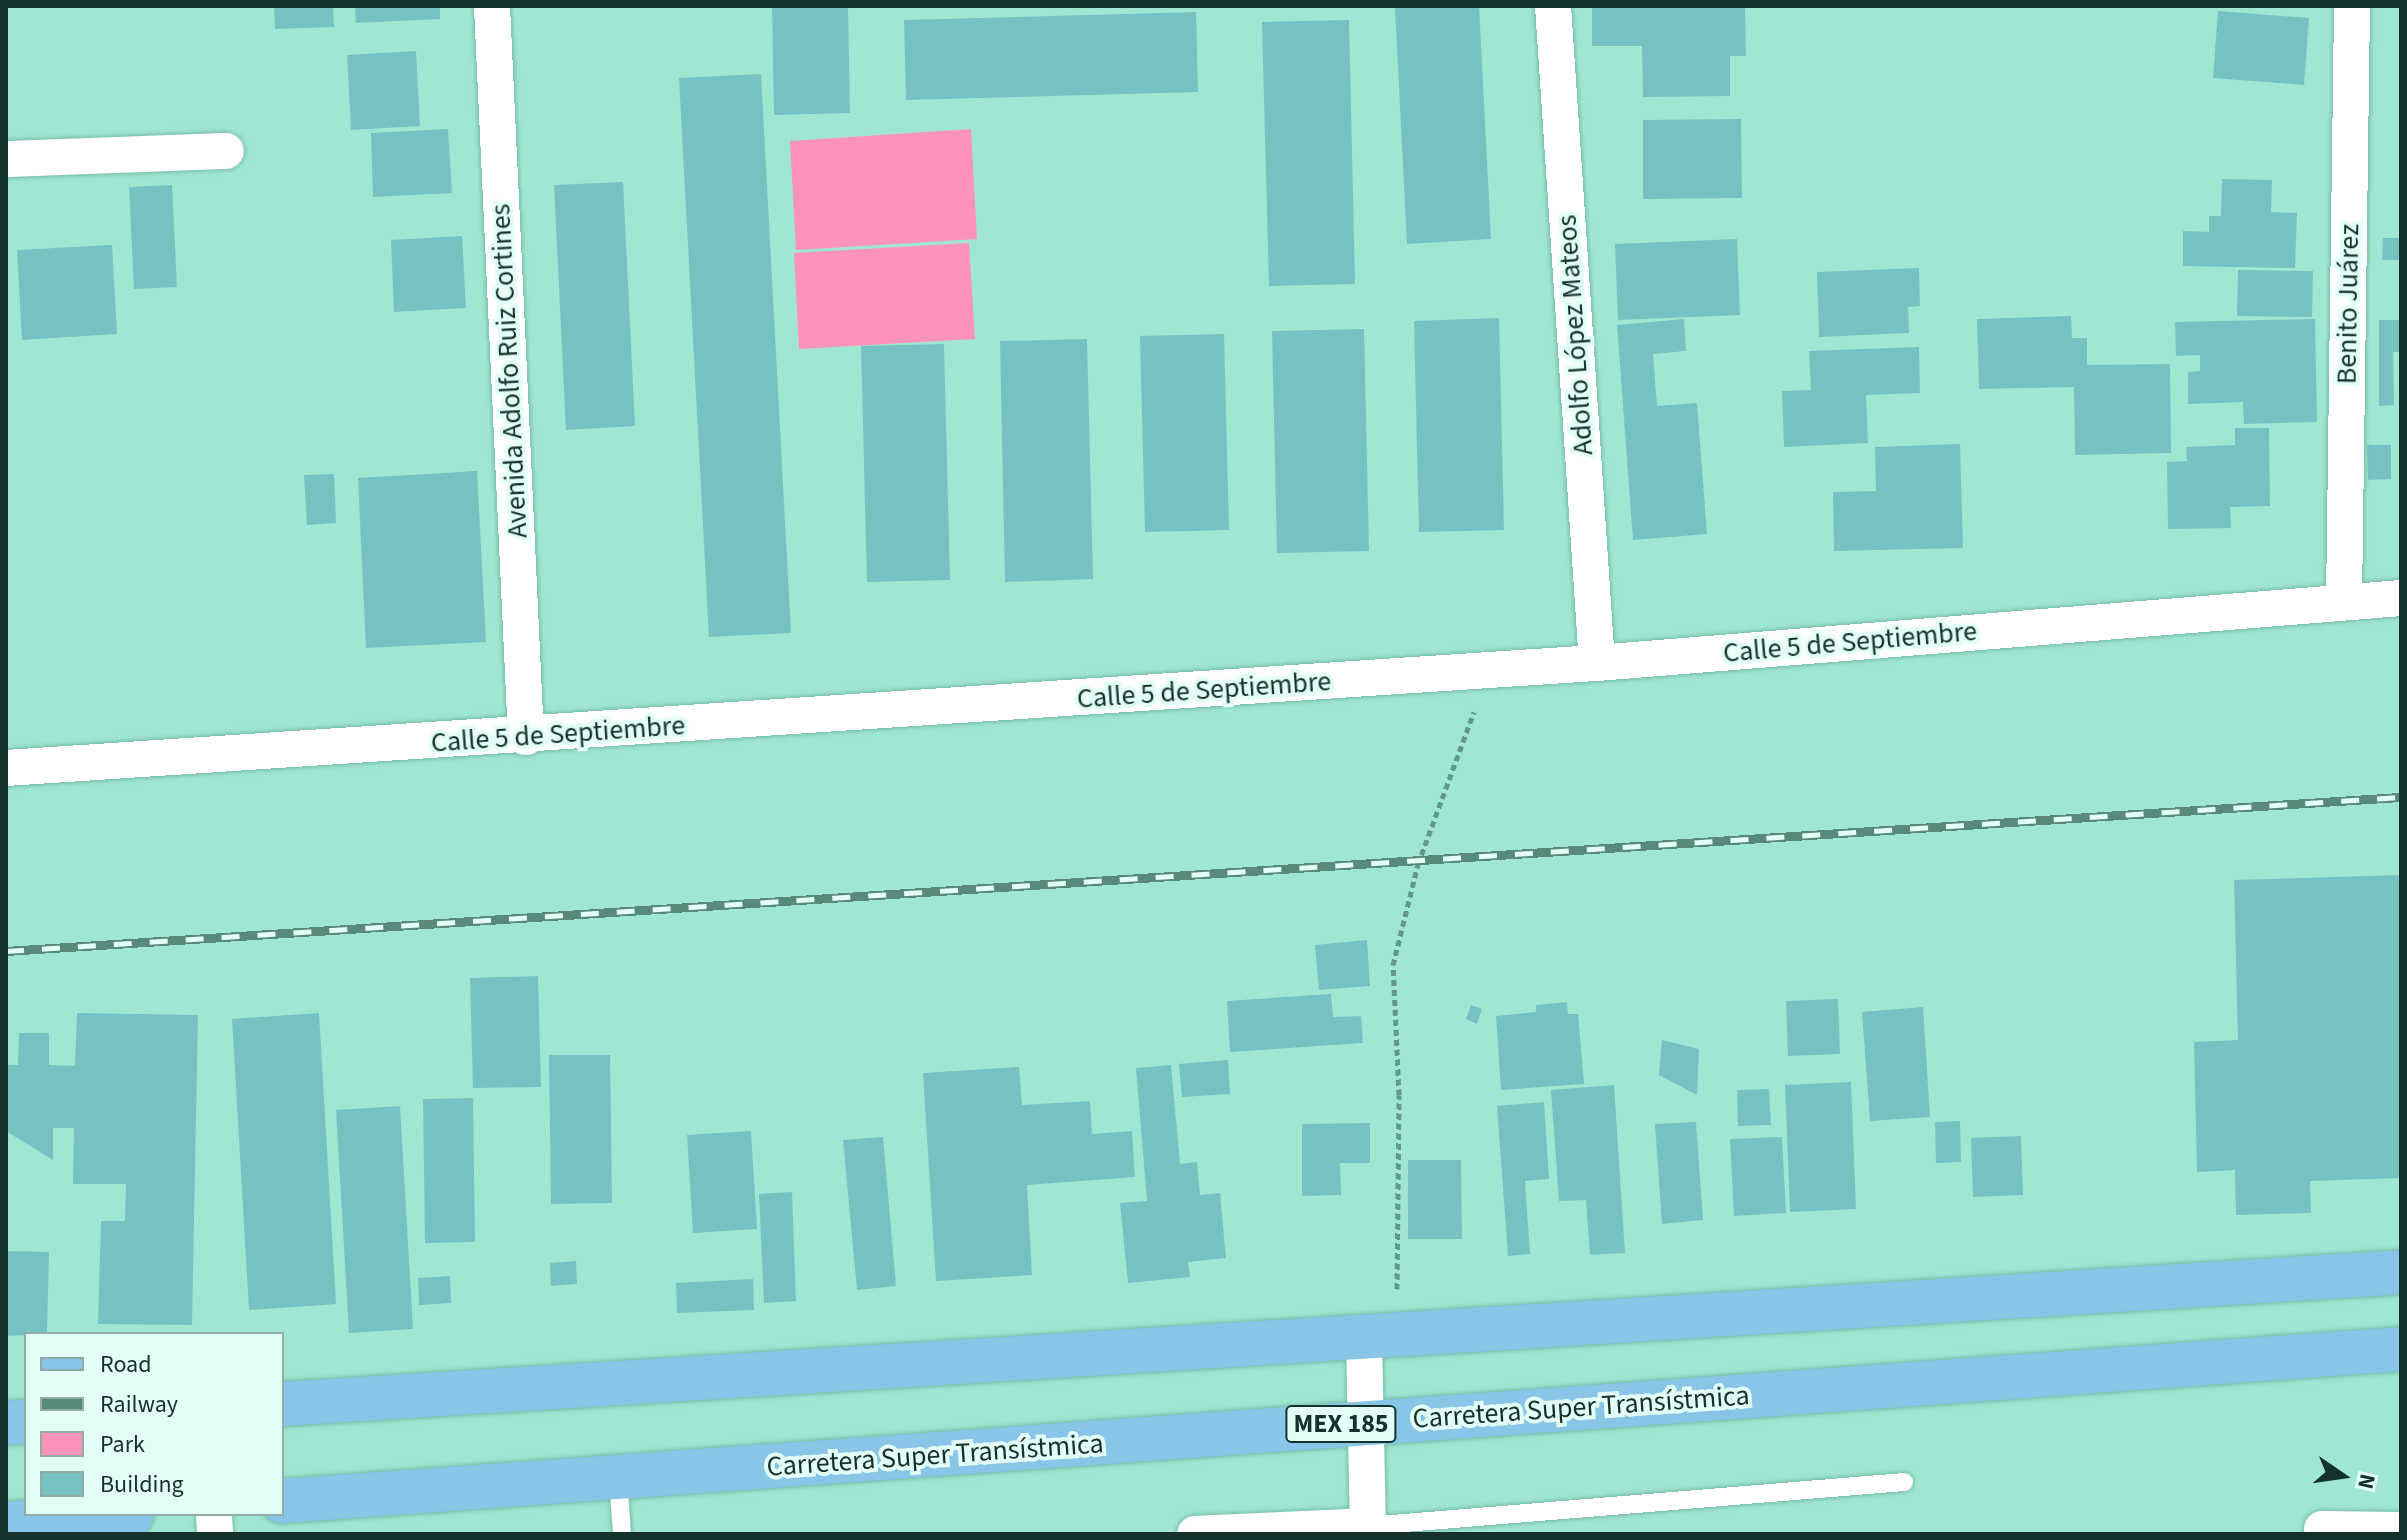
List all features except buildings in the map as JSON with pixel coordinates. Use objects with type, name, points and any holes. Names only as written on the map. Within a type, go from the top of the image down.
[{"type":"main road","points":[[284,1404],[2401,1272]]},
{"type":"main road","name":"Carretera Super Transístmica","points":[[284,1501],[2401,1349]]},
{"type":"main road","points":[[6,1524],[125,1521]]},
{"type":"street","name":"Avenida Adolfo Ruiz Cortines","points":[[492,6],[526,737]]},
{"type":"street","name":"Adolfo López Mateos","points":[[1553,6],[1597,663]]},
{"type":"street","name":"Benito Juárez","points":[[2344,602],[2352,6]]},
{"type":"street","points":[[6,159],[226,151]]},
{"type":"street","name":"Calle 5 de Septiembre","points":[[6,768],[526,737],[1597,663],[2401,598]]},
{"type":"street","points":[[1195,1534],[1368,1530],[1366,1422],[1380,1338]]},
{"type":"street","points":[[2322,1529],[2401,1530]]},
{"type":"lane","points":[[618,1478],[622,1534]]},
{"type":"lane","points":[[1368,1530],[1904,1482]]},
{"type":"path","points":[[1380,1338],[1399,1095],[1393,965],[1418,864],[1490,670]]},
{"type":"green space","points":[[971,129],[977,239],[796,250],[790,141]]},
{"type":"green space","points":[[969,243],[975,339],[799,349],[794,253]]},
{"type":"railway","points":[[6,951],[2401,797]]}]
